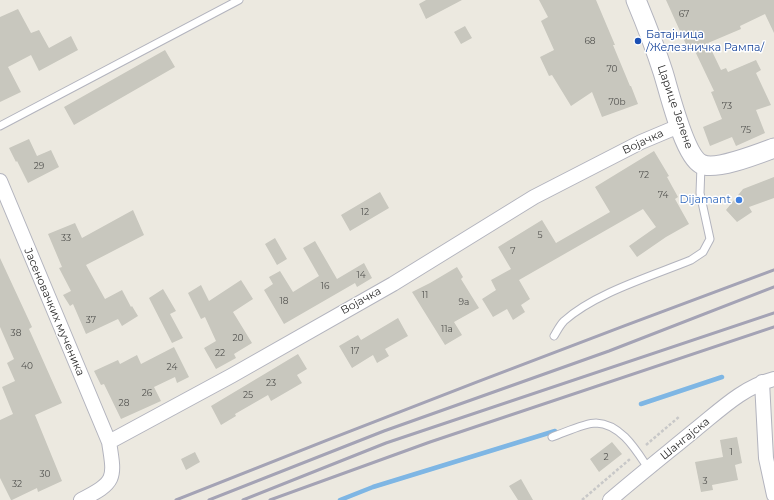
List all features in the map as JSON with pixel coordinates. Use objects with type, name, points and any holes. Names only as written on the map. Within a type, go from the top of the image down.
[{"type":"street","name":"Царице Јелене","points":[[636,0],[663,71],[680,126],[693,158],[701,164]]},
{"type":"street","name":"Војачка","points":[[109,442],[231,376],[393,284],[534,197],[641,142],[680,126]]},
{"type":"street","points":[[701,164],[715,166],[774,148]]},
{"type":"street","name":"Јасеновачких мученика","points":[[0,181],[109,442]]},
{"type":"street","points":[[768,380],[766,458],[774,495]]},
{"type":"street","name":"Шангајска","points":[[610,500],[729,403],[744,392],[768,380]]},
{"type":"street","points":[[81,500],[104,487],[111,477],[113,466],[109,442]]},
{"type":"lane","points":[[0,126],[239,0]]},
{"type":"lane","points":[[554,336],[563,322],[581,309],[609,293],[691,260],[704,252],[710,239],[700,193],[701,164]]},
{"type":"lane","points":[[552,437],[595,423],[607,425],[619,432],[631,444],[648,468]]},
{"type":"building","points":[[426,0],[462,0],[426,19],[419,4]]},
{"type":"building","points":[[539,0],[596,0],[638,104],[602,117],[592,92],[571,106],[552,75],[549,76],[540,57],[554,50],[541,21],[548,17]]},
{"type":"building","points":[[666,0],[774,0],[774,33],[765,14],[740,26],[741,29],[708,43],[721,70],[726,68],[728,72],[756,60],[761,70],[756,73],[771,105],[756,110],[765,133],[736,146],[732,137],[710,146],[703,127],[722,119],[711,92],[714,91],[694,49],[689,51]]},
{"type":"building","points":[[18,9],[31,33],[39,30],[49,48],[71,36],[78,50],[39,71],[31,55],[8,67],[21,92],[0,102],[0,17]]},
{"type":"building","points":[[465,26],[472,38],[461,44],[454,32]]},
{"type":"building","points":[[165,50],[175,67],[74,125],[64,107]]},
{"type":"building","points":[[29,139],[37,156],[51,150],[59,167],[28,183],[9,148]]},
{"type":"building","points":[[654,151],[669,176],[667,177],[678,197],[675,199],[689,224],[666,237],[637,257],[629,246],[656,227],[643,209],[519,280],[530,299],[521,305],[525,312],[513,320],[507,309],[493,317],[482,299],[496,290],[491,280],[511,269],[498,247],[542,220],[556,243],[610,212],[595,187]]},
{"type":"building","points":[[774,177],[774,198],[749,207],[752,212],[737,222],[726,210],[743,189]]},
{"type":"building","points":[[380,192],[389,208],[350,231],[341,215]]},
{"type":"building","points":[[133,210],[144,235],[86,265],[105,299],[122,290],[131,307],[132,306],[138,316],[122,326],[118,319],[86,334],[73,304],[70,306],[63,295],[71,291],[59,268],[62,267],[48,234],[75,223],[82,238]]},
{"type":"building","points":[[275,238],[287,259],[277,265],[265,244]]},
{"type":"building","points":[[315,241],[337,279],[364,263],[372,278],[357,287],[355,283],[284,324],[264,290],[273,284],[269,277],[280,271],[293,292],[319,276],[303,248]]},
{"type":"building","points":[[0,258],[32,327],[29,329],[62,403],[35,415],[62,481],[38,492],[37,488],[12,500],[0,478],[0,420],[13,414],[2,387],[15,381],[7,363],[14,359],[0,327]]},
{"type":"building","points":[[457,267],[463,277],[461,279],[479,308],[454,322],[462,335],[445,345],[412,292]]},
{"type":"building","points":[[241,280],[253,299],[233,312],[252,343],[234,354],[236,358],[216,369],[204,348],[216,341],[205,317],[201,319],[188,293],[201,285],[209,301]]},
{"type":"building","points":[[163,289],[176,311],[170,314],[183,338],[172,343],[149,298]]},
{"type":"building","points":[[398,318],[408,336],[385,349],[389,356],[377,363],[373,355],[352,368],[339,346],[358,335],[361,340]]},
{"type":"building","points":[[174,347],[189,377],[177,383],[175,377],[154,387],[161,401],[121,419],[104,384],[101,385],[94,371],[118,360],[120,364],[137,355],[141,364]]},
{"type":"building","points":[[298,354],[307,369],[297,375],[302,383],[271,401],[268,395],[235,414],[236,416],[221,425],[211,406]]},
{"type":"building","points":[[737,437],[742,463],[735,465],[738,480],[712,485],[713,490],[701,492],[695,462],[723,457],[720,440]]},
{"type":"building","points":[[612,442],[622,454],[599,472],[590,459]]},
{"type":"building","points":[[195,452],[200,462],[186,470],[181,459]]},
{"type":"building","points":[[521,479],[533,500],[518,500],[509,486]]},
{"type":"waterway","points":[[641,404],[722,377]]},
{"type":"waterway","points":[[340,500],[373,487],[555,431]]},
{"type":"railway","points":[[176,500],[474,383],[774,270]]},
{"type":"railway","points":[[209,500],[384,431],[609,351],[774,287]]},
{"type":"railway","points":[[243,500],[386,443],[774,313]]},
{"type":"railway","points":[[270,500],[430,442],[774,327]]},
{"type":"place","name":"Батајница /Железничка Рампа/","points":[[638,41]]},
{"type":"place","name":"Dijamant","points":[[739,200]]}]
